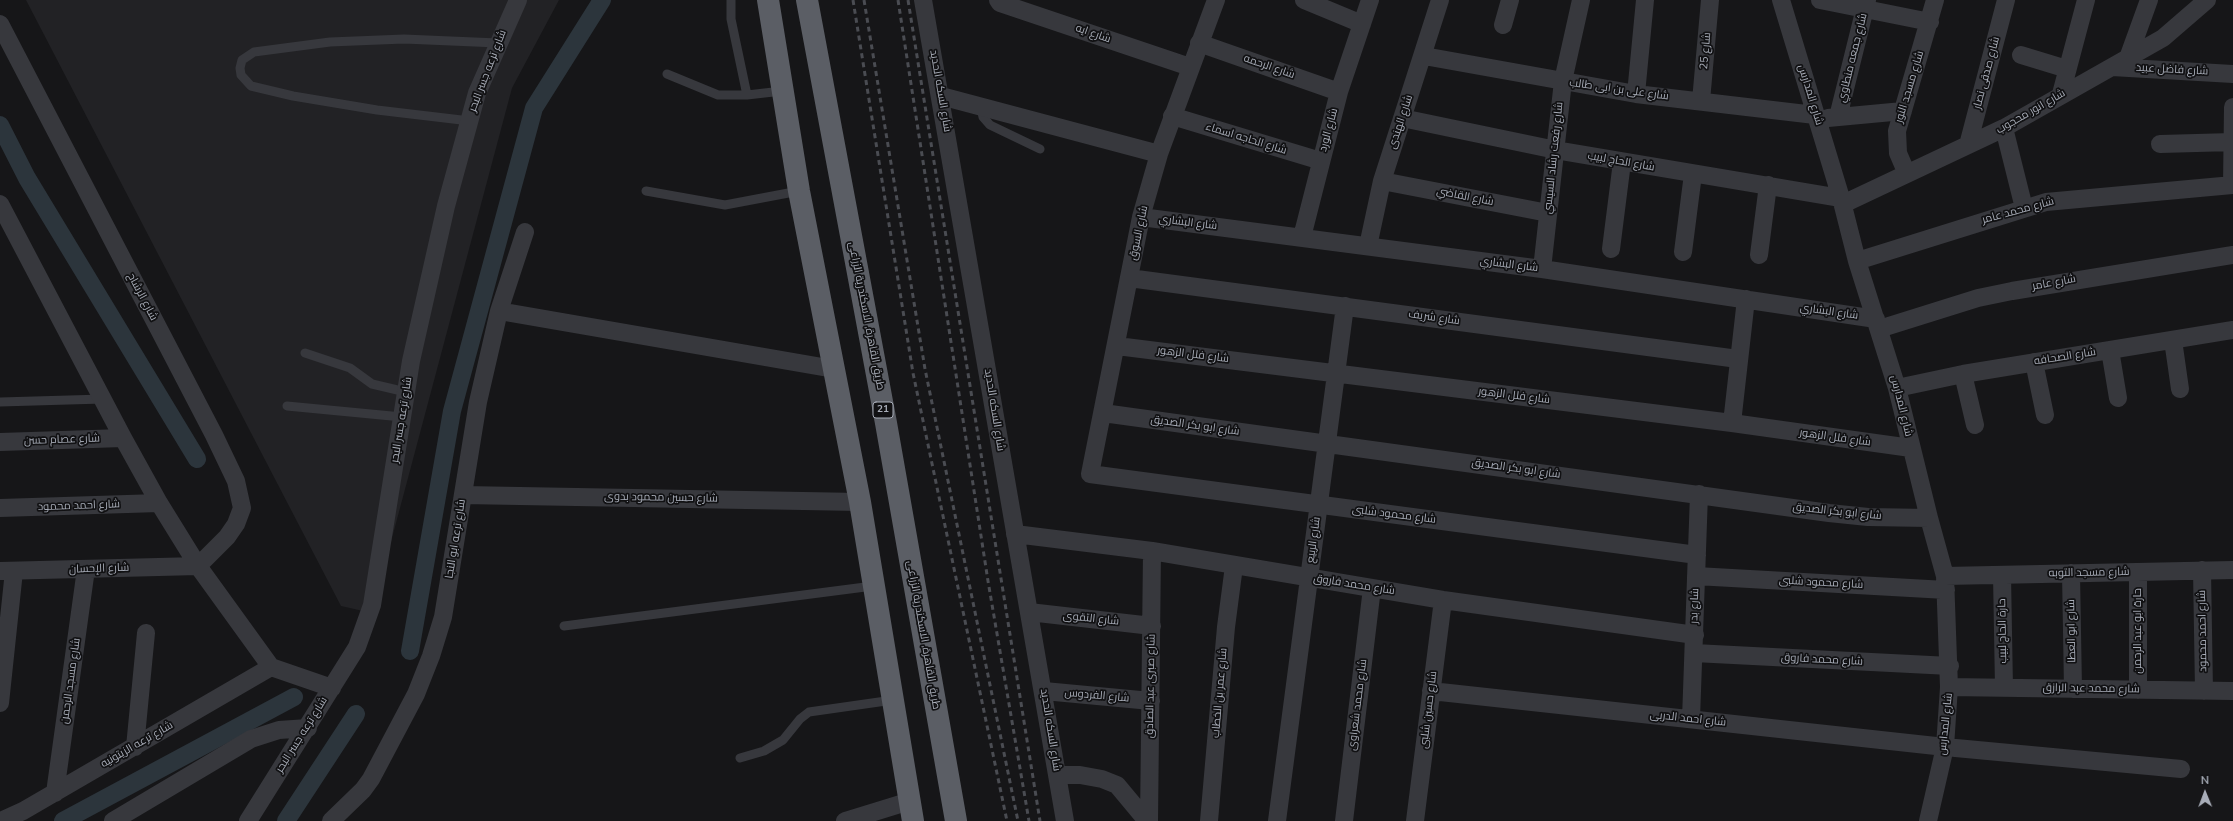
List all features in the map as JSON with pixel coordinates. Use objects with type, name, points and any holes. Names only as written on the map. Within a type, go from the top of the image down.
[{"type":"highway","points":[[768,0],[799,191],[860,502],[911,811]]},
{"type":"highway","name":"طريق القاهرة, الاسكندرية الزراعى","points":[[807,0],[886,423],[956,821]]},
{"type":"street","name":"شارع ترعه جسر البحر","points":[[248,821],[308,728],[357,647],[372,605],[411,361],[446,206],[477,93],[518,0]]},
{"type":"street","name":"شارع السكه الحديد","points":[[923,0],[941,96],[1014,534],[1044,691],[1065,821]]},
{"type":"street","name":"شارع ايه","points":[[998,0],[1000,3],[1190,67]]},
{"type":"street","points":[[1304,0],[1362,24]]},
{"type":"street","name":"شارع الورد","points":[[1302,237],[1339,92],[1370,0]]},
{"type":"street","name":"شارع الهندى","points":[[1368,246],[1382,181],[1424,56],[1440,0]]},
{"type":"street","points":[[1503,25],[1510,0]]},
{"type":"street","name":"شارع رفعت رشاد السيسي","points":[[1542,269],[1563,82],[1581,0]]},
{"type":"street","points":[[1636,94],[1645,0]]},
{"type":"street","name":"شارع 25","points":[[1702,101],[1710,0]]},
{"type":"street","name":"شارع المدارس","points":[[1781,0],[1842,201],[1857,261],[1897,388],[1945,583],[1950,666],[1945,747],[1928,821]]},
{"type":"street","points":[[1820,0],[1866,4],[1930,22]]},
{"type":"street","name":"شارع مسجد النور","points":[[1907,174],[1898,153],[1897,131],[1930,22],[1935,0]]},
{"type":"street","name":"شارع صدقى نصار","points":[[1968,145],[2006,0]]},
{"type":"street","points":[[2061,94],[2086,0]]},
{"type":"street","points":[[2128,58],[2149,0]]},
{"type":"street","name":"شارع انور محجوب","points":[[1842,201],[1907,174],[2004,128],[2061,94],[2163,38],[2207,0]]},
{"type":"street","name":"شارع السوق","points":[[1090,474],[1117,346],[1141,217],[1159,154],[1213,1]]},
{"type":"street","name":"شارع جمعه منطاوي","points":[[1838,117],[1866,4]]},
{"type":"street","name":"شارع الرشاح","points":[[0,24],[214,434],[236,481],[242,508],[236,524],[226,537],[198,566]]},
{"type":"street","name":"شارع الرحمه","points":[[1199,43],[1339,92]]},
{"type":"street","points":[[2021,55],[2067,69]]},
{"type":"street","name":"شارع على بن ابى طالب","points":[[1424,56],[1636,94],[1702,101],[1816,117],[1838,117],[1903,111]]},
{"type":"street","name":"شارع فاضل عبيد","points":[[2111,67],[2233,74]]},
{"type":"street","points":[[941,96],[1159,154]]},
{"type":"street","points":[[2232,185],[2233,107]]},
{"type":"street","name":"شارع الحاجه اسماء","points":[[1172,116],[1321,161]]},
{"type":"street","name":"شارع الحاج لبيب","points":[[1402,118],[1556,150],[1768,186],[1842,201]]},
{"type":"street","points":[[2004,128],[2024,208]]},
{"type":"street","points":[[2160,144],[2232,142]]},
{"type":"street","points":[[1611,249],[1622,162]]},
{"type":"street","points":[[1682,252],[1693,174]]},
{"type":"street","name":"شارع القاضي","points":[[1382,181],[1548,213]]},
{"type":"street","name":"شارع محمد عامر","points":[[1857,261],[2046,202],[2072,198],[2232,185]]},
{"type":"street","points":[[1759,255],[1768,186]]},
{"type":"street","points":[[0,204],[123,438],[159,503],[198,566],[271,667],[332,688]]},
{"type":"street","name":"شارع البشاري","points":[[1141,217],[1542,269],[1746,299],[1877,324]]},
{"type":"street","name":"شارع ترعه ابو النجا","points":[[331,821],[363,790],[371,779],[416,694],[431,656],[443,617],[478,402],[499,311],[525,232]]},
{"type":"street","name":"شارع عامر","points":[[1877,324],[2005,292],[2233,255]]},
{"type":"street","name":"شارع شريف","points":[[1130,278],[1738,358]]},
{"type":"street","points":[[1732,423],[1738,358],[1746,299]]},
{"type":"street","name":"شارع الربيع","points":[[1277,821],[1345,306]]},
{"type":"street","points":[[499,311],[834,369]]},
{"type":"street","name":"شارع الصحافه","points":[[1897,388],[1963,374],[2233,330]]},
{"type":"street","points":[[2174,340],[2180,388]]},
{"type":"street","name":"شارع فلل الزهور","points":[[1117,346],[1732,423],[1911,448]]},
{"type":"street","points":[[2110,350],[2118,398]]},
{"type":"street","points":[[2034,362],[2045,415]]},
{"type":"street","points":[[1963,374],[1975,425]]},
{"type":"street","name":"شارع ابو بكر الصديق","points":[[1103,413],[1829,513],[1868,517],[1929,518]]},
{"type":"street","name":"شارع عصام حسن","points":[[0,442],[123,438]]},
{"type":"street","name":"شارع محمود شلبى","points":[[1090,474],[1697,554]]},
{"type":"street","name":"شارع بدر","points":[[1691,719],[1699,494]]},
{"type":"street","name":"شارع حسين محمود بدوى","points":[[463,495],[860,502]]},
{"type":"street","name":"شارع احمد محمود","points":[[0,508],[159,503]]},
{"type":"street","name":"شارع محمد فاروق","points":[[1014,534],[1152,551],[1443,600],[1694,635]]},
{"type":"street","name":"شارع صبرى عبد الصادق","points":[[1148,821],[1151,701],[1152,551]]},
{"type":"street","name":"شارع الإحسان","points":[[7,571],[198,566]]},
{"type":"street","name":"شارع عمر بن الخطاب","points":[[1209,821],[1226,627],[1234,566]]},
{"type":"street","name":"شارع مسجد الرحمن","points":[[55,793],[86,569]]},
{"type":"street","name":"شارع احمد محمود","points":[[2202,570],[2204,691]]},
{"type":"street","name":"شارع مسجد التوبه","points":[[1945,583],[2002,575],[2233,570]]},
{"type":"street","points":[[0,703],[7,571]]},
{"type":"street","name":"حارة ابو عبد الرحمن","points":[[2138,572],[2138,690]]},
{"type":"street","name":"شارع ابو العطا","points":[[2071,573],[2073,689]]},
{"type":"street","name":"حارة الحاج لبيب","points":[[2002,575],[2004,688]]},
{"type":"street","name":"شارع محمود شلبى","points":[[1696,576],[1945,583]]},
{"type":"street","name":"شارع محمد شعراوى","points":[[1344,821],[1372,588]]},
{"type":"street","name":"شارع حسين شلبى","points":[[1415,821],[1443,600]]},
{"type":"street","name":"شارع التقوى","points":[[1029,612],[1152,626]]},
{"type":"street","points":[[135,747],[146,633]]},
{"type":"street","name":"شارع محمد فاروق","points":[[1694,653],[1950,666]]},
{"type":"street","name":"شارع ترعه الزيتونيه","points":[[1,821],[55,793],[271,667]]},
{"type":"street","name":"شارع محمد عبد الرازق","points":[[1949,687],[2233,691]]},
{"type":"street","name":"شارع الفردوس","points":[[1044,691],[1151,701]]},
{"type":"street","name":"شارع احمد الدربى","points":[[1431,691],[1945,747],[2182,769]]},
{"type":"street","points":[[113,821],[251,738],[279,730],[308,728]]},
{"type":"street","points":[[1057,775],[1080,775],[1102,779],[1117,784],[1148,821]]},
{"type":"street","points":[[845,821],[911,811]]},
{"type":"lane","points":[[731,0],[731,19],[747,95]]},
{"type":"lane","points":[[470,121],[377,110],[293,96],[251,86],[241,75],[240,68],[242,60],[254,52],[330,42],[404,38],[498,43]]},
{"type":"lane","points":[[668,74],[710,93],[726,96],[782,91]]},
{"type":"lane","points":[[981,107],[983,117],[990,125],[1040,149]]},
{"type":"lane","points":[[646,191],[725,205],[799,191]]},
{"type":"lane","points":[[305,353],[350,368],[372,384],[406,392]]},
{"type":"lane","points":[[0,402],[103,399]]},
{"type":"lane","points":[[287,406],[402,417]]},
{"type":"lane","points":[[564,626],[873,586]]},
{"type":"lane","points":[[740,758],[764,751],[783,740],[800,719],[810,712],[893,700]]},
{"type":"shaded area","points":[[26,0],[559,0],[512,88],[372,613],[341,606]]},
{"type":"waterway","points":[[410,651],[452,411],[534,108],[602,0]]},
{"type":"waterway","points":[[0,125],[27,178],[197,459]]},
{"type":"waterway","points":[[63,821],[294,697]]},
{"type":"waterway","points":[[286,821],[356,714]]},
{"type":"railway","points":[[853,0],[913,373],[1007,821]]},
{"type":"railway","points":[[864,0],[925,369],[1018,821]]},
{"type":"railway","points":[[898,0],[988,581],[1029,821]]},
{"type":"railway","points":[[908,0],[1040,821]]}]
